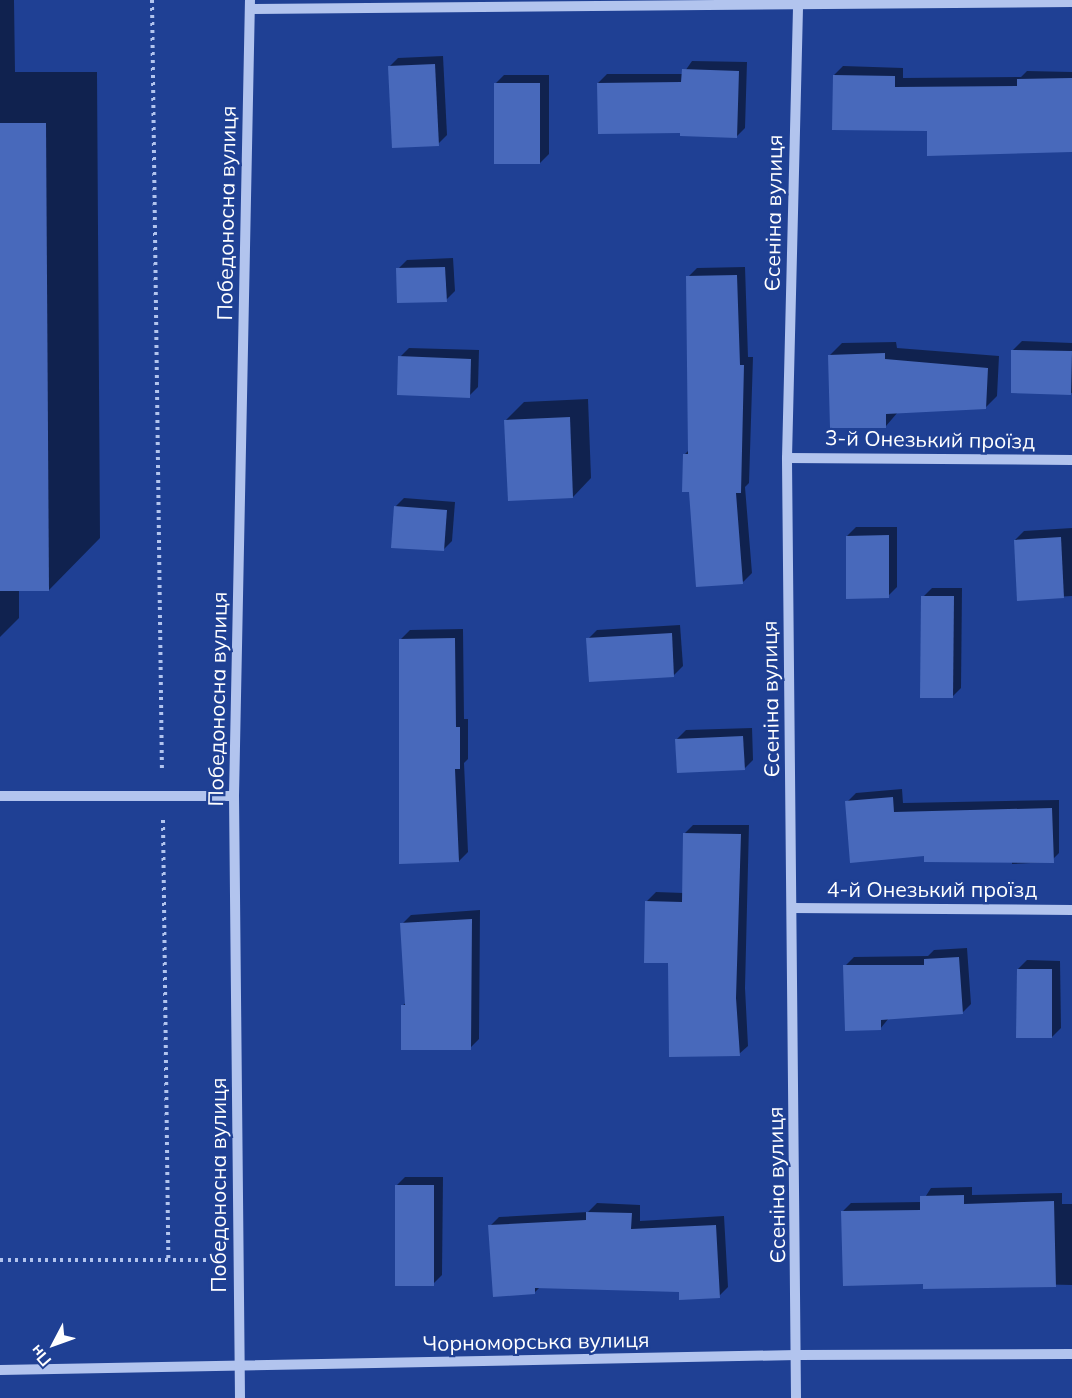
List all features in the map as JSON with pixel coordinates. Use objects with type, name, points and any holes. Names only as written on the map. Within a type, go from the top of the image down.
[{"type":"street","points":[[250,5],[798,1],[1072,2]]},
{"type":"street","name":"Єсеніна вулиця","points":[[796,1398],[787,458],[798,1]]},
{"type":"street","name":"Победоносна вулиця","points":[[240,1398],[234,796],[250,5]]},
{"type":"street","name":"3-й Онезький проїзд","points":[[787,458],[1072,460]]},
{"type":"street","points":[[0,796],[234,796]]},
{"type":"street","name":"4-й Онезький проїзд","points":[[792,908],[1072,910]]},
{"type":"street","name":"Чорноморська вулиця","points":[[0,1370],[797,1355],[1072,1354]]},
{"type":"path","points":[[152,0],[168,1260]]},
{"type":"path","points":[[0,1260],[238,1260]]},
{"type":"building","points":[[435,64],[439,146],[392,148],[388,66]]},
{"type":"building","points":[[682,69],[739,71],[737,138],[680,136],[680,133],[598,134],[597,83],[681,82]]},
{"type":"building","points":[[833,75],[895,76],[895,87],[1017,86],[1017,79],[1072,78],[1072,152],[927,156],[927,131],[832,130]]},
{"type":"building","points":[[494,83],[540,83],[540,164],[494,164]]},
{"type":"building","points":[[0,123],[46,123],[49,591],[0,591]]},
{"type":"building","points":[[445,267],[447,302],[397,303],[396,268]]},
{"type":"building","points":[[737,275],[740,365],[744,365],[741,493],[736,493],[743,584],[696,587],[689,492],[682,492],[683,454],[688,454],[686,276]]},
{"type":"building","points":[[1011,350],[1072,351],[1071,395],[1011,393]]},
{"type":"building","points":[[885,353],[885,359],[988,368],[986,409],[886,414],[886,428],[830,428],[828,355]]},
{"type":"building","points":[[398,356],[471,359],[470,398],[397,395]]},
{"type":"building","points":[[570,417],[573,498],[508,501],[504,420]]},
{"type":"building","points":[[394,506],[447,510],[444,551],[391,548]]},
{"type":"building","points":[[889,535],[889,598],[846,599],[846,536]]},
{"type":"building","points":[[1061,537],[1064,598],[1017,601],[1014,540]]},
{"type":"building","points":[[921,596],[954,596],[953,698],[920,698]]},
{"type":"building","points":[[672,633],[674,677],[589,682],[586,638]]},
{"type":"building","points":[[455,638],[456,727],[460,727],[460,769],[455,769],[459,862],[399,864],[399,639]]},
{"type":"building","points":[[743,736],[745,770],[677,773],[675,739]]},
{"type":"building","points":[[893,797],[894,812],[1052,808],[1054,863],[924,862],[924,856],[850,863],[845,801]]},
{"type":"building","points":[[683,833],[741,834],[736,998],[740,1056],[669,1057],[668,963],[644,963],[645,901],[682,902]]},
{"type":"building","points":[[472,919],[471,1050],[401,1050],[401,1005],[405,1005],[400,923]]},
{"type":"building","points":[[959,957],[963,1014],[881,1020],[881,1030],[845,1031],[843,965],[924,965],[924,959]]},
{"type":"building","points":[[1017,969],[1052,969],[1052,1038],[1016,1038]]},
{"type":"building","points":[[395,1185],[434,1185],[434,1286],[395,1286]]},
{"type":"building","points":[[964,1195],[964,1204],[1054,1201],[1056,1287],[923,1289],[923,1284],[843,1286],[841,1211],[920,1210],[920,1196]]},
{"type":"building","points":[[586,1212],[632,1213],[631,1229],[716,1225],[720,1298],[679,1300],[679,1292],[535,1288],[535,1294],[493,1297],[488,1225],[586,1220]]}]
